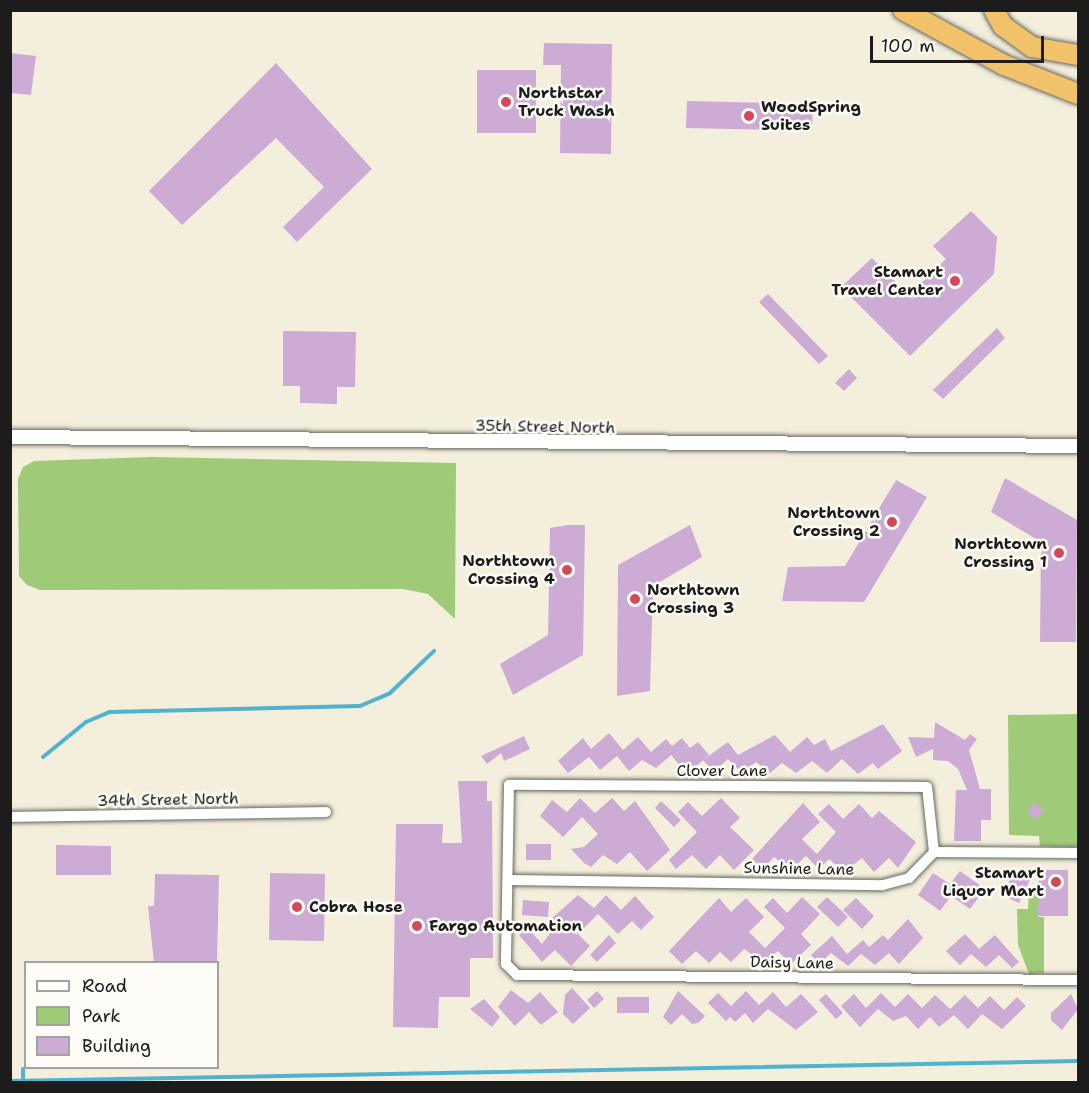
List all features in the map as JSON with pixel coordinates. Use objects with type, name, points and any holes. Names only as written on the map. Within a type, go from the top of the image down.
[{"type":"highway","points":[[903,10],[1004,66],[1078,94]]},
{"type":"highway","points":[[994,10],[1004,26],[1032,47],[1078,55]]},
{"type":"highway","points":[[1004,66],[1046,78],[1078,79]]},
{"type":"street","name":"35th Street North","points":[[10,437],[1078,447]]},
{"type":"street","name":"Clover Lane","points":[[508,880],[509,784],[927,787],[934,852]]},
{"type":"street","name":"34th Street North","points":[[10,817],[326,812]]},
{"type":"street","name":"Sunshine Lane","points":[[508,880],[883,885],[909,878],[934,852]]},
{"type":"street","points":[[934,852],[1078,853]]},
{"type":"street","name":"Daisy Lane","points":[[508,880],[509,968],[517,975],[1078,980]]},
{"type":"green space","points":[[151,457],[456,463],[455,619],[428,594],[403,589],[40,590],[27,585],[19,576],[18,479],[23,467],[34,461]]},
{"type":"green space","points":[[1078,714],[1078,847],[1040,846],[1039,836],[1009,835],[1008,715]]},
{"type":"green space","points":[[1029,891],[1040,891],[1038,917],[1044,917],[1044,973],[1029,974],[1018,945],[1017,909],[1028,909]]},
{"type":"building","points":[[544,43],[612,44],[611,154],[560,153],[561,65],[543,65]]},
{"type":"building","points":[[10,53],[36,56],[31,95],[10,93]]},
{"type":"building","points":[[276,63],[372,169],[297,242],[283,227],[324,187],[276,138],[182,225],[149,191]]},
{"type":"building","name":"Northstar Truck Wash","points":[[477,70],[536,70],[536,133],[477,133]]},
{"type":"building","name":"WoodSpring Suites","points":[[687,101],[813,104],[812,131],[686,128]]},
{"type":"building","name":"Stamart Travel Center","points":[[971,211],[997,237],[994,274],[910,356],[841,287],[872,258],[901,287],[916,288],[946,259],[933,246]]},
{"type":"building","points":[[768,294],[828,356],[819,364],[759,302]]},
{"type":"building","points":[[997,328],[1005,338],[943,399],[933,390]]},
{"type":"building","points":[[283,331],[356,332],[355,387],[337,387],[337,404],[300,403],[300,386],[283,386]]},
{"type":"building","points":[[849,369],[857,378],[844,391],[835,383]]},
{"type":"building","name":"Northtown Crossing 1","points":[[1005,478],[1077,520],[1076,642],[1040,642],[1041,542],[991,512]]},
{"type":"building","name":"Northtown Crossing 2","points":[[896,480],[927,497],[864,602],[782,601],[788,567],[845,566]]},
{"type":"building","name":"Northtown Crossing 4","points":[[585,525],[583,655],[513,695],[500,664],[548,635],[550,528]]},
{"type":"building","name":"Northtown Crossing 3","points":[[690,525],[702,557],[653,586],[650,691],[617,696],[618,565]]},
{"type":"building","points":[[935,722],[965,740],[970,734],[977,739],[969,750],[980,789],[991,789],[991,820],[981,820],[981,841],[954,841],[956,790],[967,790],[958,769],[948,761],[933,760],[933,749],[916,757],[908,737],[934,738]]},
{"type":"building","points":[[883,724],[902,751],[878,769],[873,763],[858,774],[842,759],[827,773],[812,761],[796,773],[782,763],[770,773],[756,762],[742,773],[728,759],[713,772],[703,760],[728,742],[738,755],[775,735],[790,752],[807,737],[814,745],[825,739],[831,751]]},
{"type":"building","points":[[609,733],[623,750],[638,737],[651,752],[666,739],[672,746],[682,738],[690,748],[698,742],[709,755],[687,774],[671,755],[656,768],[642,760],[629,771],[617,756],[600,770],[589,757],[568,773],[558,761],[583,738],[591,749]]},
{"type":"building","points":[[524,736],[530,749],[504,761],[501,753],[487,764],[481,756]]},
{"type":"building","points":[[458,781],[487,781],[487,801],[492,801],[493,958],[470,958],[470,997],[439,997],[438,1028],[393,1027],[396,824],[443,824],[442,843],[462,843]]},
{"type":"building","points":[[580,798],[595,813],[612,798],[624,811],[635,801],[670,850],[647,871],[630,852],[617,864],[603,855],[591,867],[584,863],[571,849],[584,847],[598,834],[582,817],[563,837],[540,816],[552,800],[567,812]]},
{"type":"building","points":[[721,798],[740,818],[730,827],[754,850],[734,870],[720,855],[706,869],[692,855],[676,869],[669,860],[697,832],[678,812],[688,802],[702,816]]},
{"type":"building","points":[[661,801],[681,820],[674,827],[655,808]]},
{"type":"building","points":[[1035,802],[1044,811],[1036,820],[1027,811]]},
{"type":"building","points":[[803,803],[820,822],[802,839],[817,854],[836,832],[818,814],[829,804],[843,819],[859,804],[872,818],[879,811],[916,842],[898,868],[889,858],[874,872],[862,858],[844,872],[829,859],[819,869],[806,856],[791,870],[774,857],[763,869],[752,859]]},
{"type":"building","points":[[526,844],[551,844],[551,860],[526,860]]},
{"type":"building","points":[[56,845],[111,846],[111,875],[56,875]]},
{"type":"building","name":"Stamart Liquor Mart","points":[[1045,870],[1068,870],[1068,916],[1038,916],[1039,878],[1045,878]]},
{"type":"building","points":[[960,871],[985,889],[970,909],[951,896],[940,911],[918,895],[933,873],[950,884]]},
{"type":"building","name":"Cobra Hose","points":[[270,873],[325,874],[324,941],[269,940]]},
{"type":"building","points":[[1014,873],[1031,878],[1019,903],[1001,895]]},
{"type":"building","points":[[155,874],[219,875],[217,961],[154,961],[148,906],[154,906]]},
{"type":"building","points":[[578,895],[594,908],[606,895],[621,910],[635,896],[654,917],[641,930],[632,921],[618,934],[598,914],[578,934],[590,946],[571,966],[555,950],[542,962],[519,935],[528,928],[542,944],[557,924],[551,919]]},
{"type":"building","points":[[802,897],[820,914],[801,934],[811,945],[791,964],[778,951],[764,963],[744,949],[731,962],[720,952],[709,963],[696,951],[682,964],[669,951],[719,898],[731,912],[746,898],[764,917],[749,932],[765,948],[785,928],[764,907],[773,898],[787,913]]},
{"type":"building","points":[[827,897],[848,917],[838,927],[817,907]]},
{"type":"building","points":[[856,898],[874,916],[862,929],[843,910]]},
{"type":"building","points":[[523,900],[549,902],[548,917],[522,915]]},
{"type":"building","points":[[908,919],[923,938],[899,964],[889,953],[875,965],[861,954],[848,966],[831,953],[819,964],[811,955],[832,936],[847,954],[863,940],[869,947],[883,935],[888,940]]},
{"type":"building","points":[[965,934],[979,949],[995,935],[1019,962],[1012,968],[999,955],[986,967],[971,954],[960,965],[946,951]]},
{"type":"building","points":[[609,935],[616,943],[597,962],[590,955]]},
{"type":"building","points":[[572,988],[590,1008],[573,1024],[563,1014],[565,995]]},
{"type":"building","points":[[511,990],[528,1003],[540,992],[558,1012],[541,1025],[529,1012],[515,1026],[498,1007]]},
{"type":"building","points":[[597,991],[604,999],[594,1008],[587,1000]]},
{"type":"building","points":[[678,991],[705,1016],[698,1023],[692,1024],[682,1014],[671,1025],[663,1017]]},
{"type":"building","points":[[746,991],[759,1005],[773,992],[786,1007],[801,994],[818,1012],[796,1030],[768,1009],[753,1023],[745,1013],[735,1022],[730,1017],[726,1021],[708,1003],[718,993],[731,1006]]},
{"type":"building","points":[[881,993],[895,1007],[908,994],[922,1008],[935,995],[950,1009],[965,995],[978,1008],[990,996],[1004,1010],[1017,997],[1026,1006],[1002,1029],[982,1014],[968,1029],[954,1015],[939,1027],[930,1017],[918,1029],[906,1016],[893,1021],[878,1009],[860,1027],[841,1006],[854,994],[866,1008]]},
{"type":"building","points":[[826,994],[843,1013],[836,1019],[819,1000]]},
{"type":"building","points":[[1071,994],[1078,1009],[1062,1030],[1051,1020],[1051,1013]]},
{"type":"building","points":[[617,997],[649,997],[649,1013],[617,1013]]},
{"type":"building","points":[[484,999],[500,1017],[492,1027],[470,1009]]},
{"type":"waterway","points":[[43,757],[86,722],[110,712],[360,706],[390,693],[434,651]]},
{"type":"waterway","points":[[10,1081],[1078,1061]]},
{"type":"waterway","points":[[23,1069],[23,1080]]},
{"type":"place","name":"Northstar Truck Wash","points":[[506,102]]},
{"type":"place","name":"WoodSpring Suites","points":[[749,116]]},
{"type":"place","name":"Stamart Travel Center","points":[[955,281]]},
{"type":"place","name":"Northtown Crossing 2","points":[[892,522]]},
{"type":"place","name":"Northtown Crossing 1","points":[[1059,553]]},
{"type":"place","name":"Northtown Crossing 4","points":[[567,570]]},
{"type":"place","name":"Northtown Crossing 3","points":[[635,599]]},
{"type":"place","name":"Stamart Liquor Mart","points":[[1056,882]]},
{"type":"place","name":"Cobra Hose","points":[[297,907]]},
{"type":"place","name":"Fargo Automation","points":[[417,926]]}]
